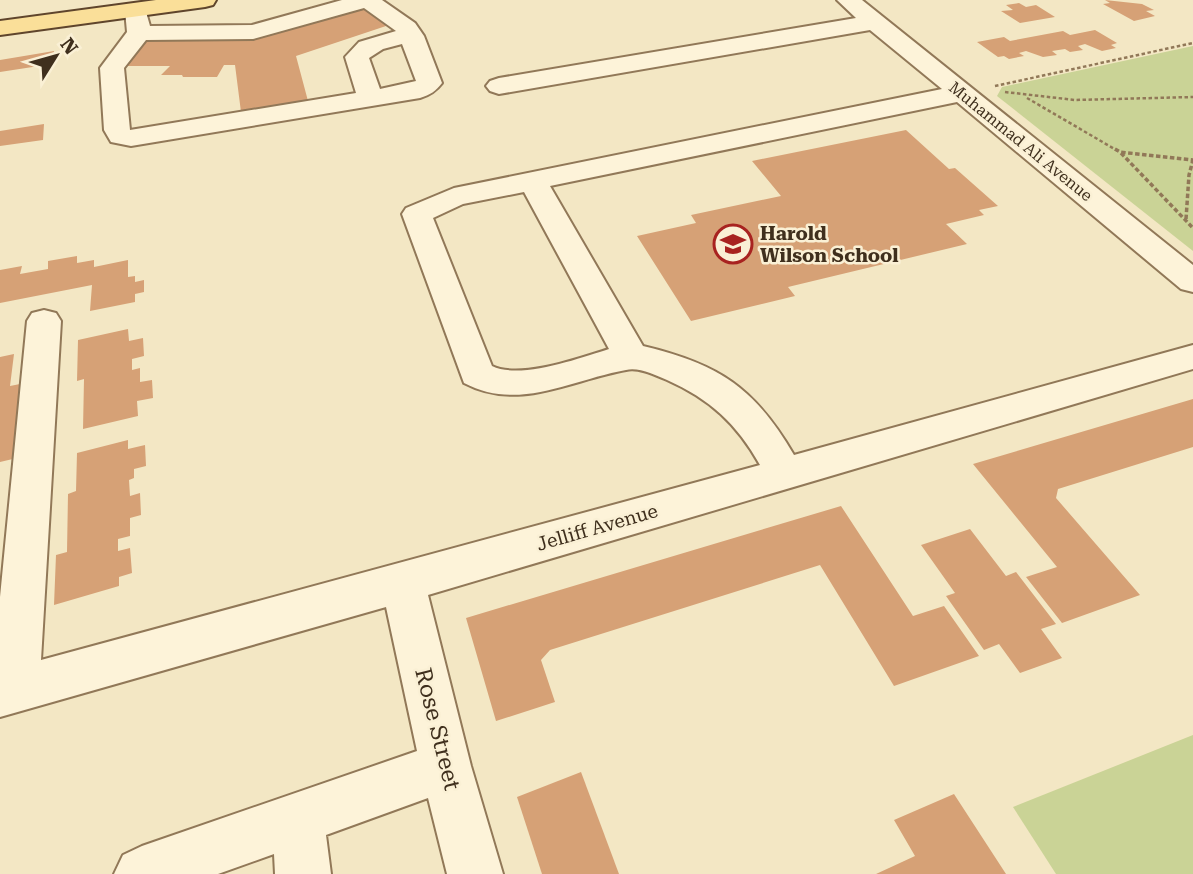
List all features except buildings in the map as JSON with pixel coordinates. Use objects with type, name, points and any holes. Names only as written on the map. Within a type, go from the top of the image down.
[{"type":"main road","points":[[0,28],[138,21],[205,0]]},
{"type":"street","points":[[367,0],[407,28],[429,83],[420,90],[370,99],[131,138],[121,136],[117,130],[112,68],[138,21],[253,32],[367,0]]},
{"type":"street","name":"Muhammad Ali Avenue","points":[[848,0],[1193,282]]},
{"type":"street","points":[[499,86],[874,22]]},
{"type":"street","points":[[370,99],[357,57],[363,49],[396,38],[412,36]]},
{"type":"street","points":[[785,473],[739,405],[704,383],[666,366],[631,356],[531,382],[487,382],[477,374],[418,214],[454,197],[962,93]]},
{"type":"street","points":[[532,180],[631,356]]},
{"type":"street","points":[[8,692],[44,321]]},
{"type":"street","name":"Jelliff Avenue","points":[[8,692],[403,583],[1193,357]]},
{"type":"street","name":"Rose Street","points":[[403,583],[446,766],[475,874]]},
{"type":"street","points":[[142,874],[446,766]]},
{"type":"street","points":[[297,819],[303,874]]},
{"type":"path","points":[[1192,45],[988,88],[1026,97],[1110,100],[1193,97]]},
{"type":"path","points":[[1026,97],[1120,152],[1193,228]]},
{"type":"path","points":[[1120,152],[1193,160],[1187,178],[1189,204],[1185,220]]},
{"type":"green space","points":[[1193,46],[1193,251],[997,96],[1002,87]]},
{"type":"green space","points":[[1193,735],[1193,874],[1056,874],[1013,807]]},
{"type":"place","name":"Harold Wilson School","points":[[733,244]]}]
